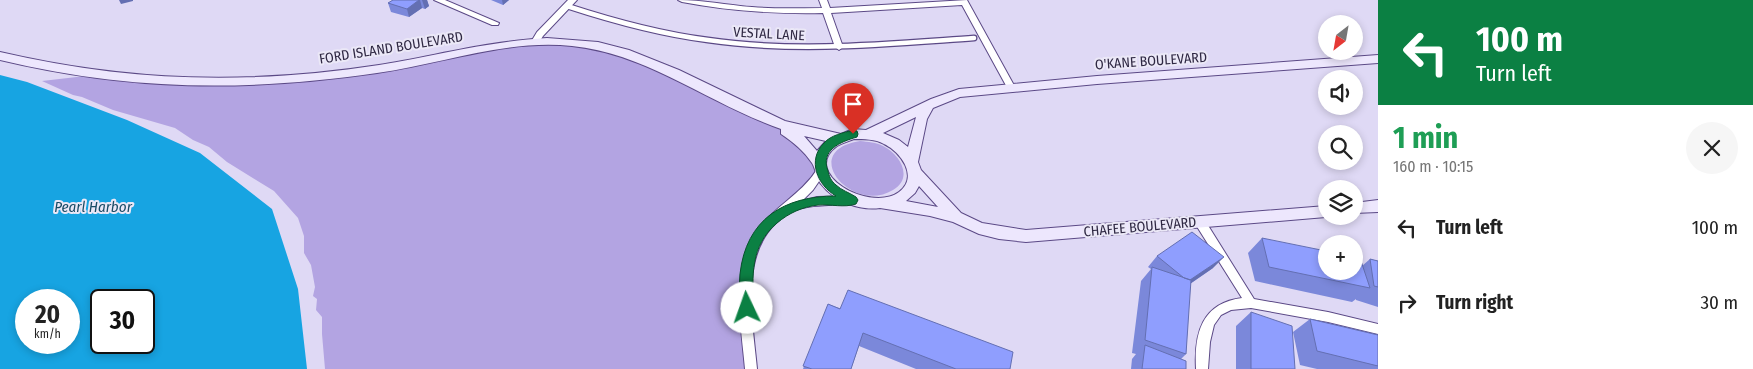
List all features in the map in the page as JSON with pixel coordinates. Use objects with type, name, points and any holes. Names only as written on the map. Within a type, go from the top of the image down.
[{"type":"street","points":[[438,0],[495,23]]},
{"type":"street","points":[[682,0],[770,10],[826,10],[964,1],[1012,89]]},
{"type":"street","points":[[822,0],[839,47]]},
{"type":"street","points":[[536,42],[540,34],[570,3]]},
{"type":"street","name":"FORD ISLAND BOULEVARD","points":[[0,56],[64,70],[120,78],[232,81],[282,80],[378,69],[502,45],[536,42],[579,43],[602,46],[635,56],[773,122],[802,132],[839,138]]},
{"type":"street","name":"O'KANE BOULEVARD","points":[[869,134],[929,105],[959,93],[1098,80],[1378,59]]},
{"type":"street","points":[[785,210],[817,201],[852,200],[884,204],[897,200],[907,193],[914,184],[914,167],[920,125],[929,105]]},
{"type":"street","name":"FORD ISLAND BOULEVARD","points":[[773,122],[800,140],[820,168]]},
{"type":"street","points":[[751,369],[746,275],[749,256],[754,242],[765,226],[804,195],[814,184],[820,168],[822,153],[828,144],[853,134],[869,134],[895,143],[905,151],[914,167]]},
{"type":"street","name":"CHAFEE BOULEVARD","points":[[914,167],[957,217]]},
{"type":"street","points":[[820,168],[832,188],[852,200]]},
{"type":"street","name":"CHAFEE BOULEVARD","points":[[884,204],[930,210],[957,217],[979,228],[999,233],[1026,236],[1318,212]]},
{"type":"street","points":[[1363,207],[1378,206]]},
{"type":"street","points":[[1200,222],[1250,303]]},
{"type":"street","points":[[1202,369],[1206,325],[1214,313],[1230,305],[1250,303],[1328,317],[1378,329]]},
{"type":"lane","name":"VESTAL LANE","points":[[570,3],[635,27],[729,43],[839,47],[974,38]]},
{"type":"shaded area","points":[[515,43],[602,46],[773,122],[800,140],[821,171],[785,210],[749,256],[751,369],[325,369],[322,317],[316,310],[317,299],[313,296],[315,287],[311,265],[304,253],[304,236],[298,218],[274,191],[227,162],[209,147],[193,140],[175,128],[113,110],[42,81],[94,75],[155,80],[325,76]]},
{"type":"shaded area","points":[[860,141],[880,145],[889,150],[899,160],[904,173],[903,179],[893,190],[877,195],[862,194],[848,188],[838,179],[832,167],[833,156],[842,147]]},
{"type":"water","name":"Pearl Harbor","points":[[0,75],[27,82],[127,120],[200,153],[272,209],[298,289],[307,369],[0,369]]},
{"type":"building","points":[[393,0],[419,0],[407,9],[388,3]]},
{"type":"building","points":[[1192,232],[1224,257],[1190,280],[1184,278],[1157,256]]},
{"type":"building","points":[[1262,238],[1318,249],[1318,277],[1269,267]]},
{"type":"building","points":[[1370,259],[1378,261],[1378,287],[1374,286]]},
{"type":"building","points":[[1152,267],[1191,280],[1186,354],[1145,340]]},
{"type":"building","points":[[1363,267],[1370,288],[1332,280],[1363,280]]},
{"type":"building","points":[[848,290],[1013,352],[1010,369],[956,369],[863,333],[851,369],[812,369],[803,366],[828,304],[840,309]]},
{"type":"building","points":[[1251,312],[1292,326],[1295,369],[1251,369]]},
{"type":"building","points":[[1310,319],[1378,335],[1378,366],[1317,351]]},
{"type":"building","points":[[1145,345],[1186,361],[1186,369],[1142,369]]},
{"type":"route","points":[[747,308],[746,275],[749,256],[754,242],[765,226],[785,210],[817,201],[852,200],[832,188],[825,180],[820,164],[822,153],[828,144],[853,134]]}]
